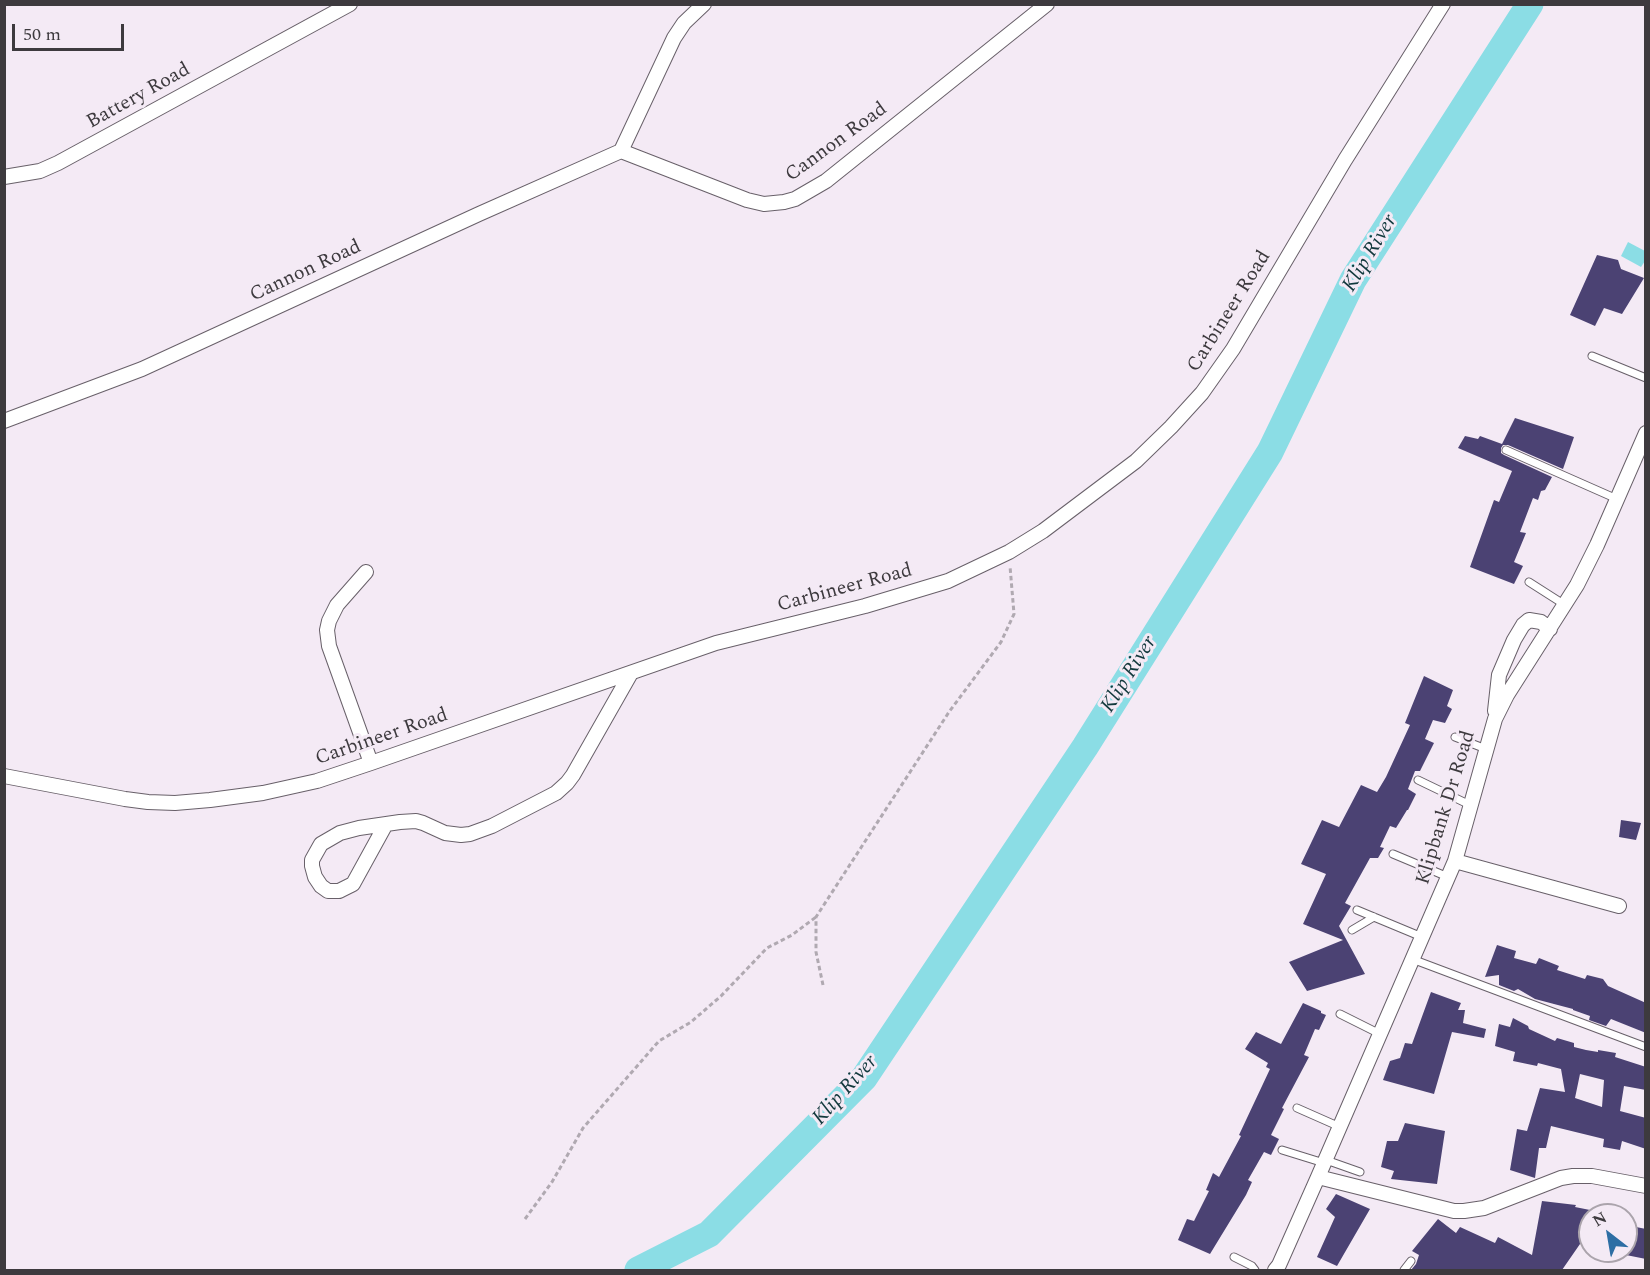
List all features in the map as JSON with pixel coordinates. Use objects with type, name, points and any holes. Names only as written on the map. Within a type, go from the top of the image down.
[{"type":"street","name":"Battery Road","points":[[4,177],[26,175],[58,163],[350,4]]},
{"type":"street","points":[[621,151],[674,38],[684,23],[704,4]]},
{"type":"street","name":"Cannon Road","points":[[4,421],[142,369],[621,151],[747,200],[764,204],[795,199],[826,181],[1047,4]]},
{"type":"street","name":"Carbineer Road","points":[[4,776],[148,802],[210,800],[263,793],[317,781],[716,643],[865,606],[948,582],[1009,552],[1042,531],[1136,461],[1172,427],[1202,393],[1233,349],[1345,160],[1443,4]]},
{"type":"street","name":"Klipbank Dr Road","points":[[1280,1269],[1455,861],[1495,719],[1507,695],[1565,605],[1597,545],[1646,433]]},
{"type":"street","points":[[366,572],[338,605],[327,630],[329,646],[371,764]]},
{"type":"street","points":[[1495,719],[1498,675],[1523,625],[1529,620],[1541,622],[1550,629]]},
{"type":"street","points":[[386,824],[353,884],[339,891],[328,891],[321,886],[312,866],[314,854],[321,844],[340,833],[359,828],[386,824],[416,821],[454,835],[470,834],[486,829],[556,793],[573,775],[632,672]]},
{"type":"street","points":[[1455,861],[1619,906]]},
{"type":"street","points":[[1318,1177],[1454,1211],[1484,1208],[1561,1178],[1573,1176],[1592,1176],[1646,1186]]},
{"type":"lane","points":[[1592,356],[1646,378]]},
{"type":"lane","points":[[1506,450],[1617,499]]},
{"type":"lane","points":[[1529,582],[1565,605]]},
{"type":"lane","points":[[1455,737],[1486,749]]},
{"type":"lane","points":[[1418,780],[1470,805]]},
{"type":"lane","points":[[1393,854],[1448,877]]},
{"type":"lane","points":[[1357,910],[1422,937]]},
{"type":"lane","points":[[1352,930],[1374,916]]},
{"type":"lane","points":[[1412,959],[1646,1047]]},
{"type":"lane","points":[[1340,1014],[1380,1034]]},
{"type":"lane","points":[[1297,1108],[1340,1127]]},
{"type":"lane","points":[[1282,1150],[1360,1172]]},
{"type":"lane","points":[[1234,1257],[1252,1266],[1255,1270]]},
{"type":"lane","points":[[1404,1270],[1411,1261]]},
{"type":"path","points":[[525,1219],[552,1182],[583,1128],[659,1041],[691,1022],[721,996],[767,948],[792,935],[816,917],[949,712],[1001,642],[1014,614],[1009,552]]},
{"type":"path","points":[[816,917],[816,952],[823,985]]},
{"type":"water","points":[[1628,242],[1645,251],[1645,261],[1641,267],[1621,256]]},
{"type":"building","points":[[1597,255],[1618,260],[1621,269],[1644,278],[1622,314],[1604,308],[1595,326],[1570,315]]},
{"type":"building","points":[[1515,418],[1574,437],[1563,469],[1508,445],[1503,445],[1501,448],[1501,453],[1504,455],[1552,477],[1545,490],[1541,491],[1538,500],[1533,498],[1520,532],[1526,533],[1514,562],[1523,566],[1514,584],[1470,567],[1494,500],[1499,502],[1512,471],[1458,448],[1465,436],[1478,439],[1480,436],[1502,444]]},
{"type":"building","points":[[1424,676],[1453,690],[1447,706],[1452,709],[1445,723],[1433,720],[1425,739],[1434,743],[1420,771],[1415,771],[1408,789],[1416,794],[1396,828],[1390,826],[1380,847],[1384,848],[1378,858],[1370,858],[1345,903],[1351,906],[1339,926],[1365,974],[1307,991],[1289,962],[1343,940],[1303,924],[1326,874],[1301,864],[1322,820],[1339,827],[1361,785],[1377,792],[1410,725],[1405,723]]},
{"type":"building","points":[[1621,820],[1641,823],[1636,840],[1619,837]]},
{"type":"building","points":[[1497,945],[1516,951],[1514,958],[1536,964],[1539,958],[1559,966],[1557,970],[1585,979],[1587,975],[1603,979],[1608,986],[1646,1003],[1646,1033],[1611,1019],[1606,1026],[1589,1020],[1590,1016],[1573,1009],[1535,999],[1518,989],[1514,991],[1499,985],[1499,975],[1485,977]]},
{"type":"building","points":[[1431,992],[1461,1003],[1458,1010],[1465,1010],[1463,1023],[1486,1029],[1484,1038],[1452,1032],[1434,1094],[1383,1080],[1390,1061],[1400,1058],[1405,1043],[1412,1044]]},
{"type":"building","points":[[1303,1003],[1326,1015],[1319,1030],[1315,1029],[1304,1055],[1309,1057],[1282,1108],[1284,1109],[1271,1135],[1279,1139],[1271,1155],[1264,1152],[1248,1180],[1252,1182],[1246,1195],[1210,1254],[1178,1240],[1187,1219],[1194,1221],[1209,1191],[1206,1190],[1213,1173],[1219,1177],[1241,1136],[1239,1135],[1270,1069],[1266,1067],[1268,1063],[1245,1049],[1256,1032],[1281,1044]]},
{"type":"building","points":[[1513,1018],[1528,1026],[1529,1029],[1555,1041],[1557,1038],[1574,1043],[1574,1047],[1616,1053],[1615,1057],[1646,1067],[1646,1090],[1624,1086],[1620,1111],[1646,1118],[1646,1149],[1622,1141],[1620,1150],[1603,1147],[1604,1139],[1551,1126],[1546,1148],[1539,1148],[1535,1178],[1510,1170],[1517,1129],[1527,1131],[1540,1088],[1565,1092],[1561,1069],[1538,1063],[1537,1066],[1513,1061],[1515,1052],[1495,1046],[1499,1024],[1510,1027]],"holes":[[[1580,1074],[1604,1080],[1602,1107],[1575,1098]]]},
{"type":"building","points":[[1405,1123],[1445,1131],[1437,1184],[1391,1179],[1394,1171],[1381,1167],[1387,1141],[1398,1141]]},
{"type":"building","points":[[1336,1194],[1370,1209],[1337,1266],[1317,1257],[1335,1217],[1326,1209]]},
{"type":"building","points":[[1542,1201],[1576,1205],[1575,1207],[1578,1208],[1578,1247],[1562,1270],[1411,1270],[1419,1255],[1412,1251],[1438,1219],[1456,1233],[1460,1227],[1495,1243],[1498,1237],[1532,1255]]},
{"type":"building","points":[[1638,1227],[1646,1229],[1646,1259],[1638,1257]]},
{"type":"waterway","name":"Klip River","points":[[638,1270],[709,1234],[864,1078],[1085,747],[1270,452],[1353,280],[1530,4]]}]
